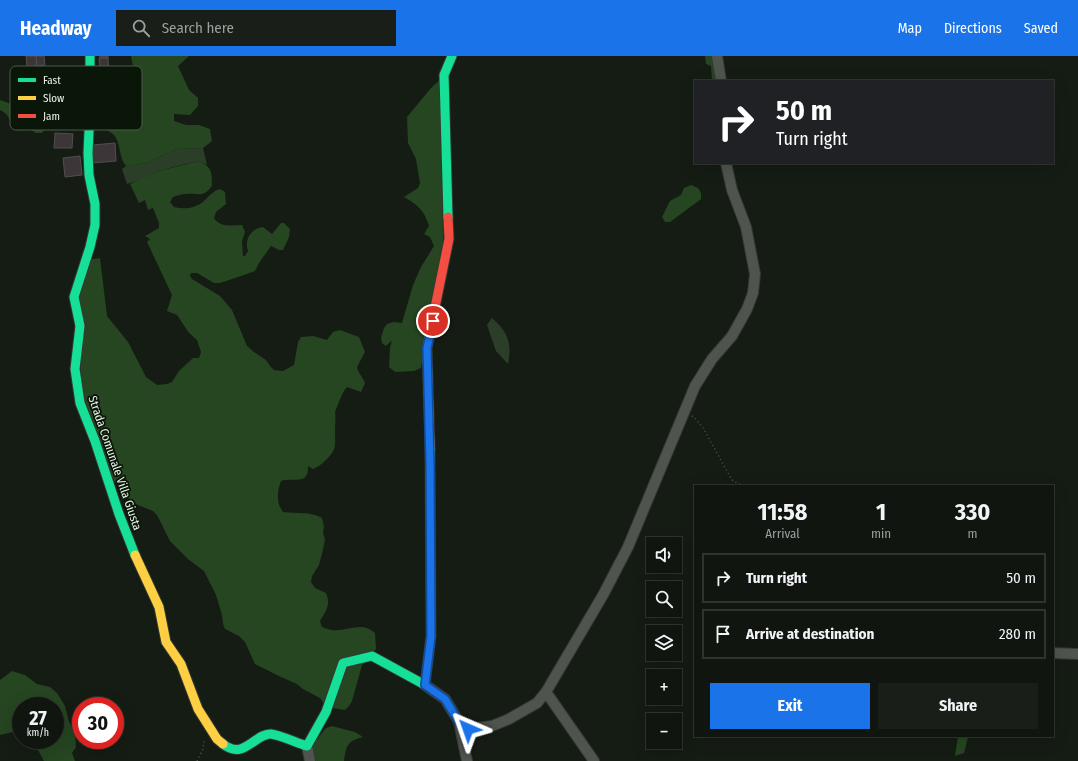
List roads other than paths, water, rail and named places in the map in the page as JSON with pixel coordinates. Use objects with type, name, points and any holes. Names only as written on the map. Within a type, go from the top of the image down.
[{"type":"street","points":[[425,685],[431,636],[430,464],[427,348],[449,239],[444,75],[452,56]]},
{"type":"street","points":[[718,56],[721,80]]},
{"type":"street","name":"Strada Comunale Villa Giusta","points":[[89,130],[88,153],[95,204],[95,225],[90,247],[74,297],[80,326],[75,369],[80,403],[95,440],[119,514],[137,561],[159,608],[166,642],[180,664],[198,709],[217,739],[228,748],[239,749],[249,746],[255,740],[270,734],[308,746]]},
{"type":"street","points":[[459,722],[468,729],[492,726],[537,703],[546,692],[603,595],[628,547],[695,386],[712,359],[732,336],[747,309],[753,293],[754,274],[746,227],[732,190],[726,164]]},
{"type":"street","points":[[1054,653],[1078,654]]},
{"type":"street","points":[[310,761],[308,746],[326,712],[343,663],[372,656],[425,685],[445,699],[459,722],[467,761]]},
{"type":"street","points":[[546,692],[594,761]]}]
